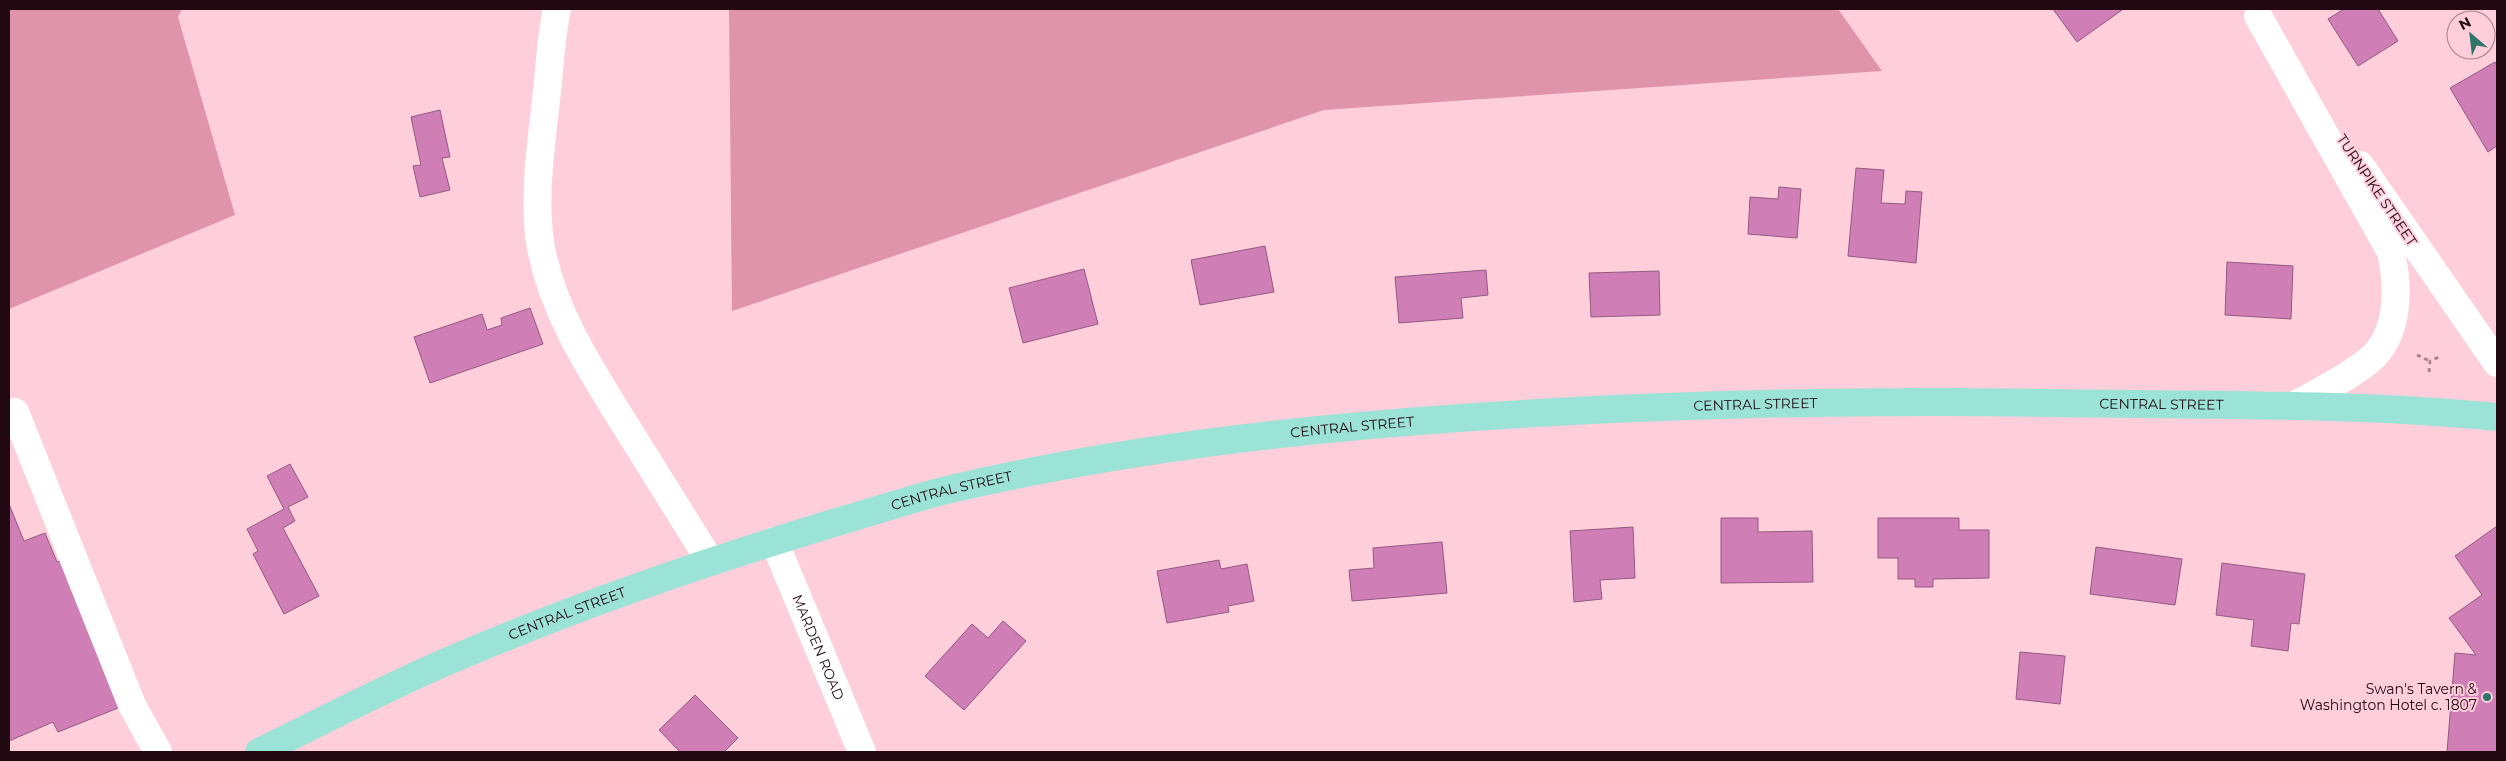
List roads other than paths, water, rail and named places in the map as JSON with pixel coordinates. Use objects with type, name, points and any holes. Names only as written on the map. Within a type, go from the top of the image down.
[{"type":"main road","name":"CENTRAL STREET","points":[[259,752],[442,664],[574,610],[710,561],[955,489],[1070,466],[1210,442],[1340,426],[1561,411],[1774,404],[1968,402],[2294,406],[2422,410],[2497,417]]},
{"type":"street","points":[[557,9],[552,32],[541,136],[539,178],[538,222],[547,273],[557,302],[594,376],[710,561]]},
{"type":"street","name":"TURNPIKE STREET","points":[[2255,12],[2391,252],[2396,277],[2396,299],[2387,335],[2375,354],[2327,388],[2294,406]]},
{"type":"street","name":"TURNPIKE STREET","points":[[2255,12],[2497,363]]},
{"type":"street","points":[[9,415],[15,412],[132,705],[158,752]]},
{"type":"street","name":"MARDEN ROAD","points":[[774,541],[862,752]]},
{"type":"place","name":"Swan's Tavern & Washington Hotel c. 1807","points":[[2487,697]]}]
